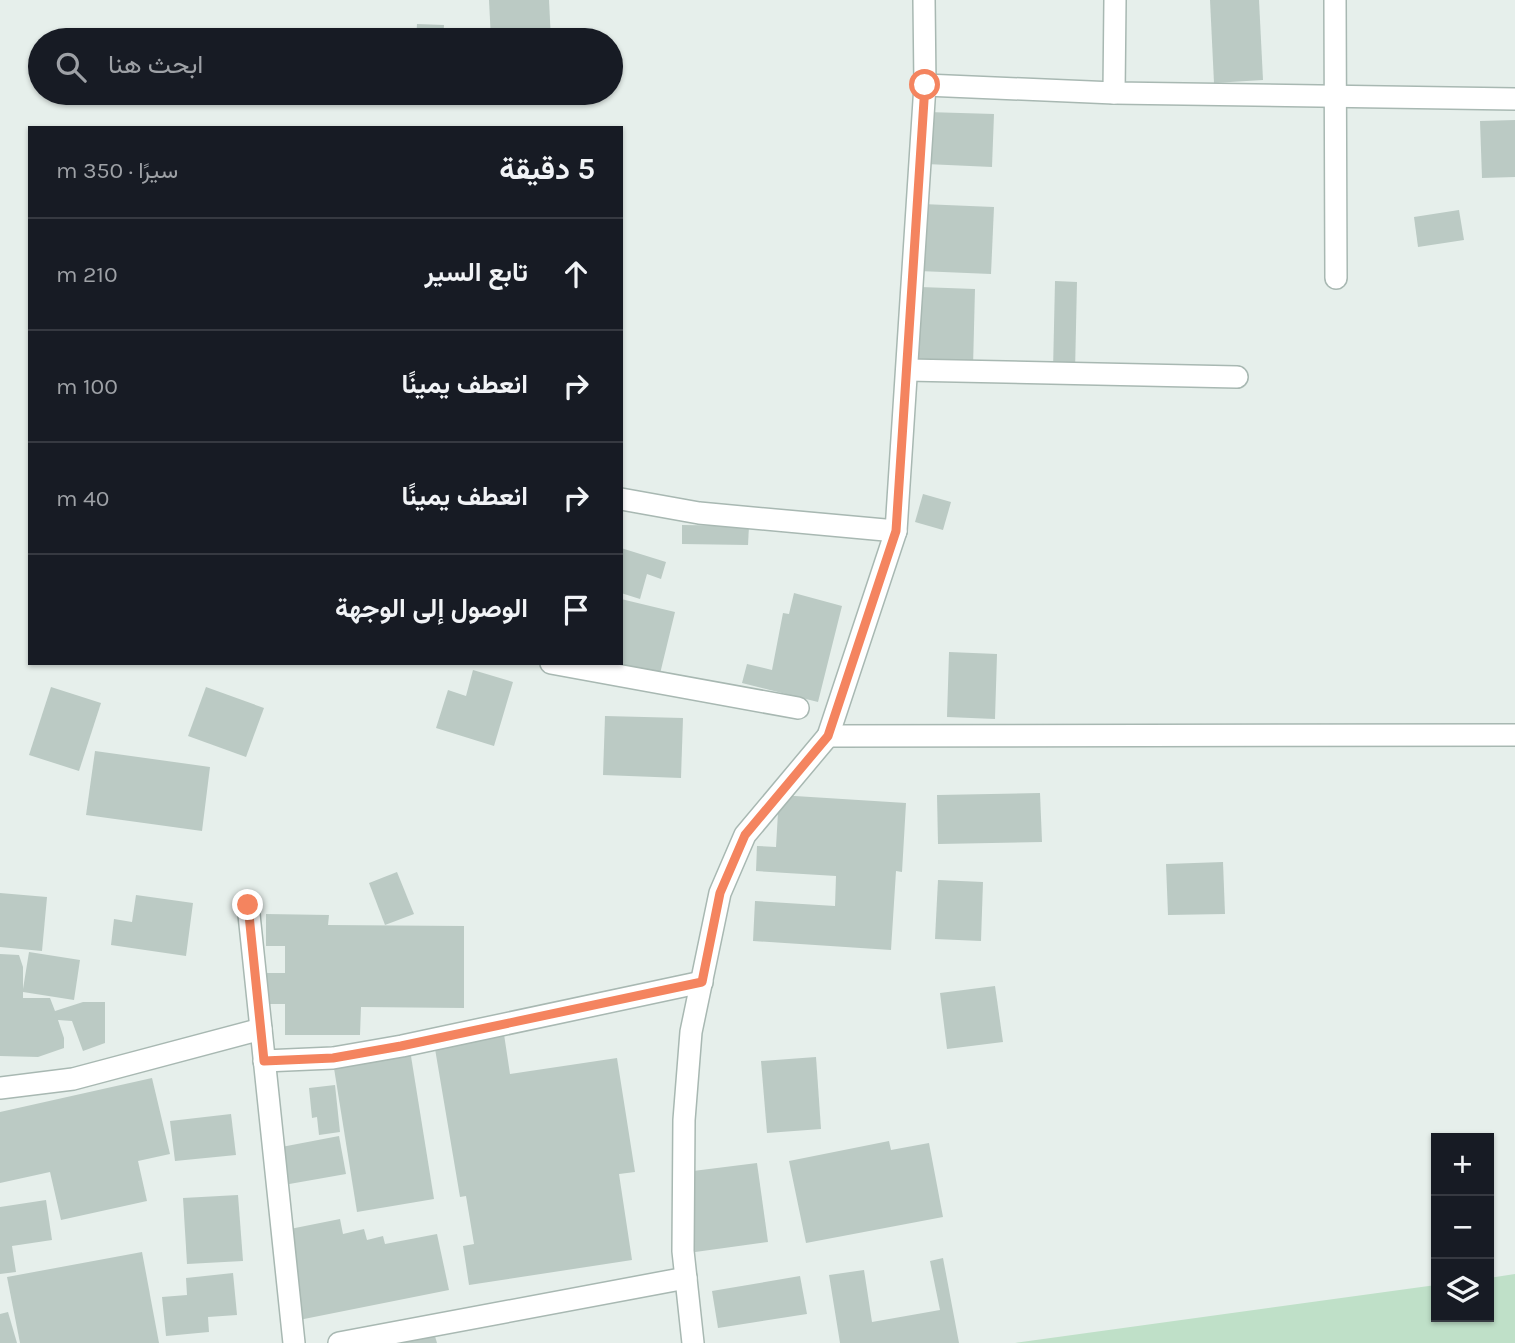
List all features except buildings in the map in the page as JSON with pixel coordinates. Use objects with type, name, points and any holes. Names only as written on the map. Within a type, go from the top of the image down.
[{"type":"street","points":[[693,1343],[683,1251],[684,1120],[691,1032],[720,893],[745,835],[828,736],[896,531],[925,85],[924,0]]},
{"type":"street","points":[[1114,93],[1115,0]]},
{"type":"street","points":[[1335,0],[1336,278]]},
{"type":"street","points":[[925,85],[1114,93],[1515,99]]},
{"type":"street","points":[[907,370],[1237,377]]},
{"type":"street","points":[[623,499],[699,513],[896,531]]},
{"type":"street","points":[[562,665],[798,708]]},
{"type":"street","points":[[828,736],[1515,735]]},
{"type":"street","points":[[248,905],[293,1343]]},
{"type":"street","points":[[264,1061],[333,1058],[401,1046],[702,982]]},
{"type":"street","points":[[0,1088],[73,1079],[261,1029]]},
{"type":"street","points":[[339,1343],[686,1278]]},
{"type":"green space","points":[[1515,1274],[1515,1343],[1015,1343],[1431,1286],[1431,1322],[1494,1322],[1494,1277]]},
{"type":"route","points":[[248,905],[264,1061],[333,1058],[401,1046],[702,982],[720,893],[745,835],[828,736],[896,531],[925,85]]}]
